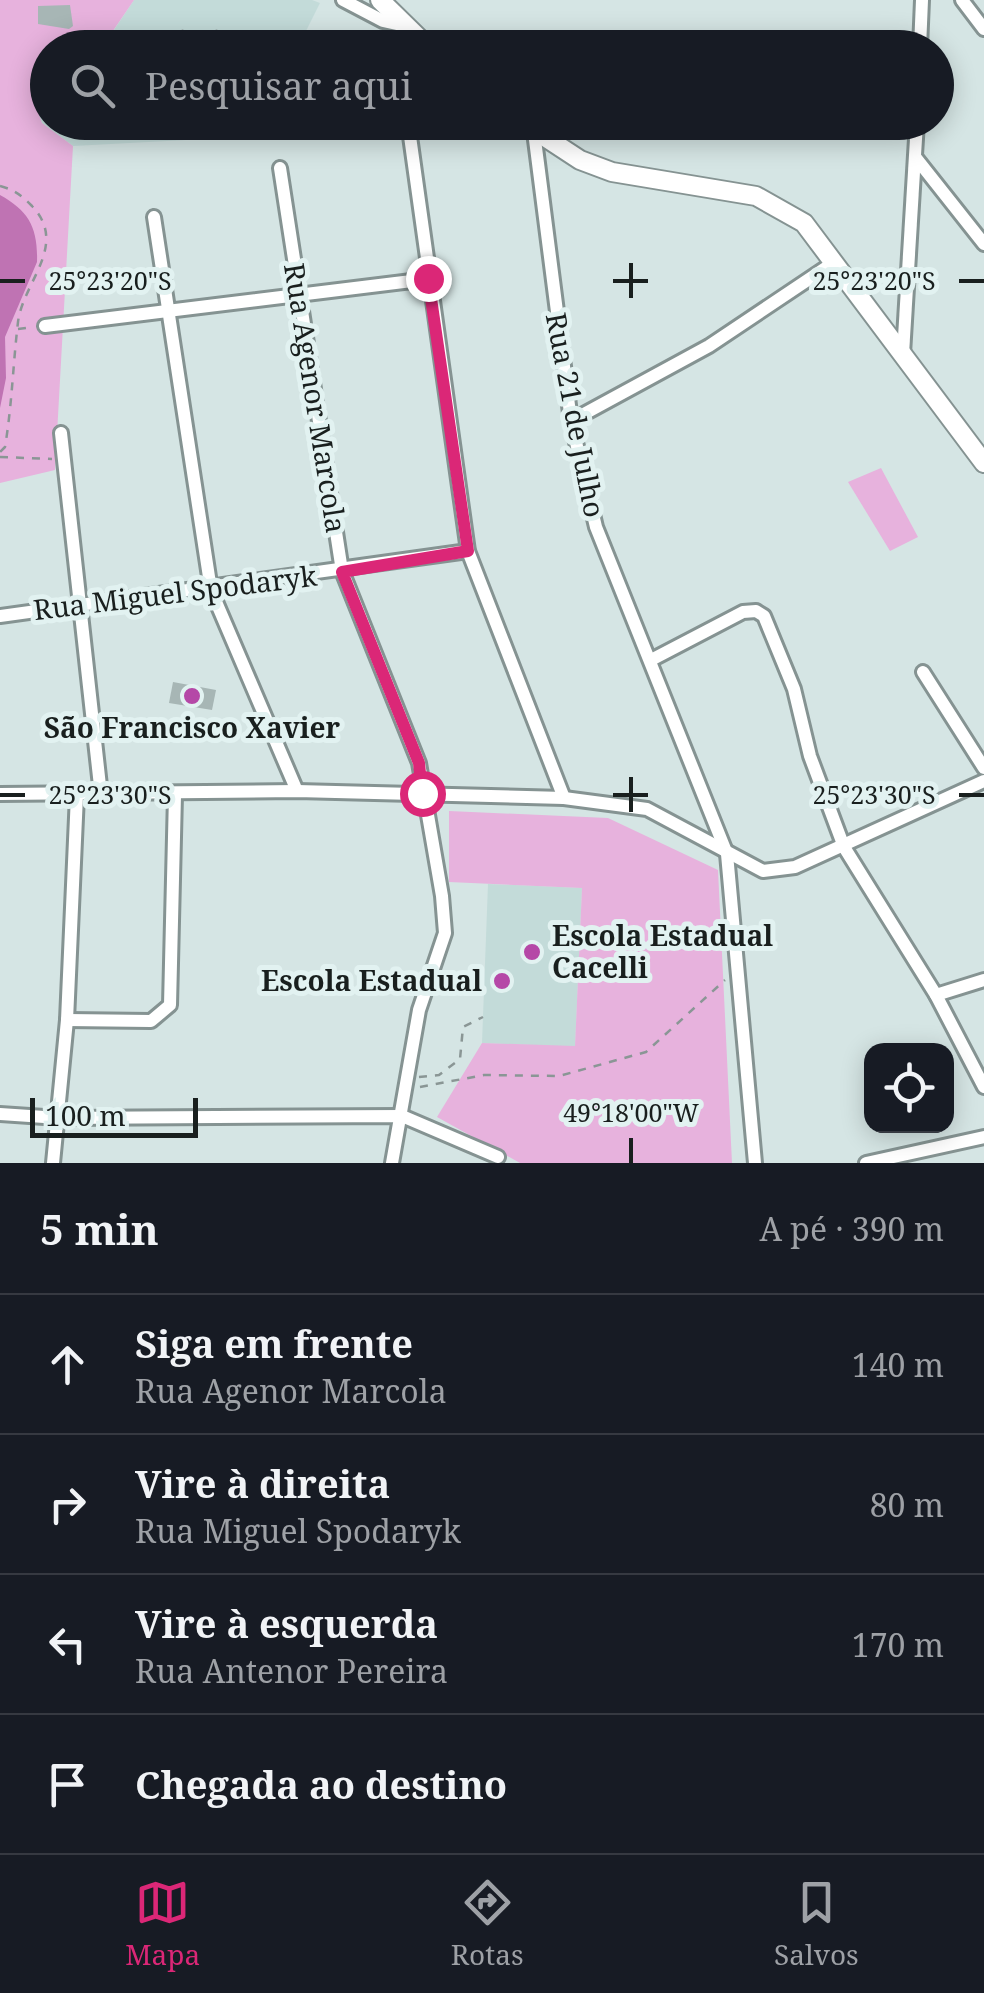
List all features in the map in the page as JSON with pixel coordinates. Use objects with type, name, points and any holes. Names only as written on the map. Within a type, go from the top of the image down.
[{"type":"main road","points":[[389,9],[411,30]]},
{"type":"main road","points":[[548,140],[580,160],[612,172],[756,196],[804,223],[984,462]]},
{"type":"street","points":[[343,0],[383,21],[389,9]]},
{"type":"street","points":[[921,30],[922,0]]},
{"type":"street","points":[[962,0],[984,29]]},
{"type":"street","points":[[410,140],[468,551],[564,798]]},
{"type":"street","name":"Rua 21 de Julho","points":[[530,140],[571,421],[596,527],[727,854],[755,1163]]},
{"type":"street","points":[[902,354],[916,140]]},
{"type":"street","points":[[916,158],[984,244]]},
{"type":"street","name":"Rua Agenor Marcola","points":[[280,168],[342,572],[419,763],[442,896],[445,933],[419,1010],[392,1163]]},
{"type":"street","points":[[154,217],[211,590],[297,791]]},
{"type":"street","points":[[571,421],[709,346],[832,262]]},
{"type":"street","points":[[45,326],[428,278]]},
{"type":"street","points":[[877,321],[899,312],[904,301]]},
{"type":"street","points":[[61,433],[101,795]]},
{"type":"street","name":"Rua Miguel Spodaryk","points":[[0,616],[342,572],[468,551]]},
{"type":"street","points":[[651,660],[743,612],[756,611],[764,616],[794,689],[810,756],[844,847],[936,995],[984,1087]]},
{"type":"street","points":[[923,672],[984,768]]},
{"type":"street","points":[[0,794],[297,791],[564,798],[648,809],[763,871],[795,867],[984,781]]},
{"type":"street","points":[[53,1163],[67,1020],[76,795]]},
{"type":"street","points":[[67,1020],[151,1022],[170,1005],[175,795]]},
{"type":"street","points":[[936,995],[984,980]]},
{"type":"street","points":[[0,1114],[59,1118],[403,1112],[498,1156]]},
{"type":"street","points":[[866,1163],[984,1137]]},
{"type":"path","points":[[0,186],[18,191],[41,215],[46,235],[45,258],[18,329],[13,401],[5,448],[0,455]]},
{"type":"path","points":[[18,329],[45,326]]},
{"type":"path","points":[[0,455],[64,459]]},
{"type":"path","points":[[403,1112],[412,1110],[416,1088],[443,1080],[484,1075],[560,1076],[646,1052],[740,966]]},
{"type":"path","points":[[408,1078],[440,1075],[460,1060],[463,1027],[483,1017]]},
{"type":"shaded area","points":[[0,0],[134,0],[114,30],[30,30],[30,140],[65,140],[73,146],[55,470],[0,483]]},
{"type":"shaded area","points":[[134,0],[320,3],[306,30],[114,30]]},
{"type":"shaded area","points":[[65,140],[186,140],[73,146]]},
{"type":"shaded area","points":[[0,195],[18,207],[30,222],[37,262],[5,337],[6,378],[0,408]]},
{"type":"shaded area","points":[[881,468],[918,537],[890,551],[848,482]]},
{"type":"shaded area","points":[[449,811],[608,818],[718,870],[732,1163],[520,1163],[437,1117],[482,1043],[575,1046],[582,888],[449,882]]},
{"type":"shaded area","name":"Escola Estadual Cacelli","points":[[488,884],[582,888],[575,1047],[482,1043]]},
{"type":"building","points":[[70,5],[73,26],[69,29],[38,24],[38,6]]},
{"type":"building","name":"São Francisco Xavier","points":[[173,682],[216,690],[212,710],[169,703]]},
{"type":"place","name":"São Francisco Xavier","points":[[192,696]]},
{"type":"place","name":"Escola Estadual Cacelli","points":[[532,952]]},
{"type":"place","name":"Escola Estadual","points":[[502,981]]},
{"type":"route","points":[[422,793],[419,763],[342,572],[468,551],[428,278]]}]
